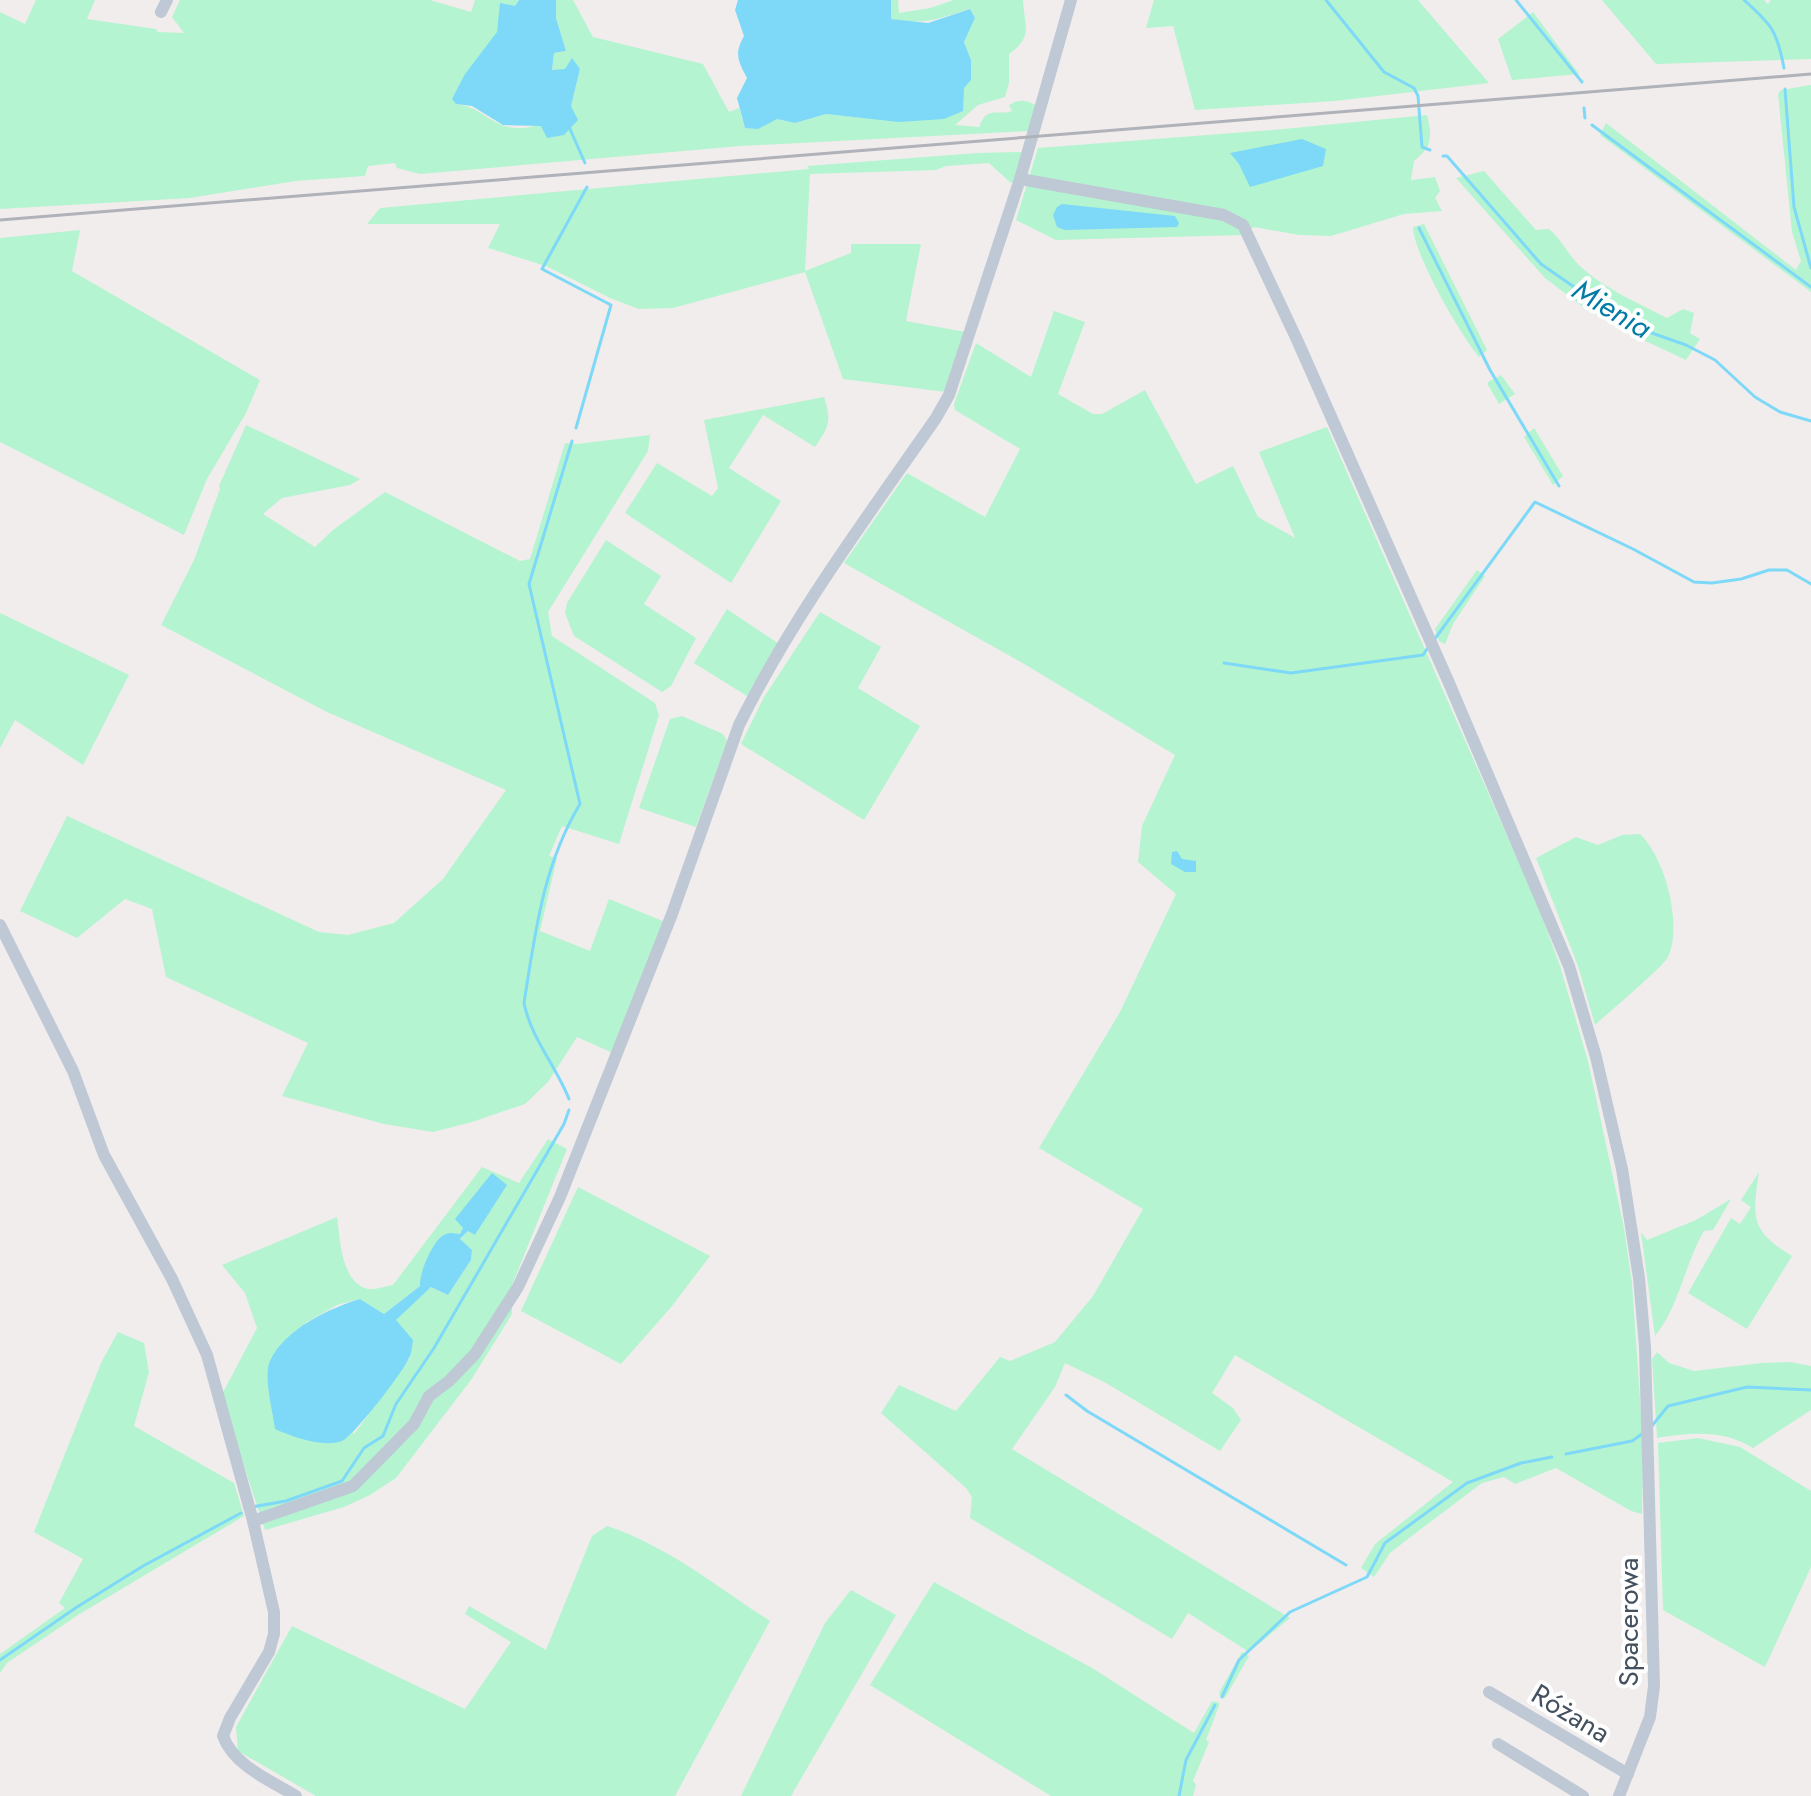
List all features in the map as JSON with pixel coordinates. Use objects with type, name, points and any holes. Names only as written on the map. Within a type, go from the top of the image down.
[{"type":"street","points":[[253,1521],[353,1486],[414,1424],[429,1396],[449,1381],[475,1354],[518,1287],[560,1197],[650,972],[739,725],[836,562],[949,395],[1020,179],[1071,0]]},
{"type":"street","name":"Spacerowa","points":[[1020,179],[1224,215],[1243,225],[1431,643],[1569,966],[1596,1057],[1622,1169],[1639,1278],[1648,1440],[1654,1686],[1650,1717],[1619,1796]]},
{"type":"street","points":[[0,925],[73,1071],[104,1155],[172,1279],[207,1355],[253,1521],[274,1612],[274,1634],[269,1652],[230,1718],[223,1736],[229,1752],[241,1762],[296,1796]]},
{"type":"street","name":"Różana","points":[[1489,1692],[1628,1774]]},
{"type":"street","points":[[1498,1744],[1583,1796]]},
{"type":"green space","points":[[36,0],[95,0],[87,19],[156,29],[158,32],[184,33],[172,17],[180,0],[430,0],[471,12],[475,0],[519,0],[465,74],[456,104],[475,110],[502,125],[521,128],[547,121],[571,106],[580,69],[552,70],[554,53],[566,51],[556,18],[556,0],[573,0],[593,37],[703,64],[729,112],[739,108],[745,128],[777,119],[795,123],[826,114],[865,118],[964,87],[971,60],[964,42],[975,18],[970,9],[932,20],[904,21],[891,19],[891,0],[898,0],[899,13],[954,0],[1023,0],[1025,36],[1009,54],[1009,83],[1005,97],[978,105],[955,125],[979,127],[989,114],[1012,111],[1009,105],[1016,102],[1036,105],[1029,131],[741,146],[420,174],[397,168],[395,163],[368,166],[365,176],[295,181],[190,198],[0,209],[0,12],[25,24]]},
{"type":"green space","points":[[1154,0],[1418,0],[1489,83],[1335,101],[1195,110],[1173,26],[1146,28]]},
{"type":"green space","points":[[1602,0],[1764,0],[1768,4],[1771,0],[1811,0],[1811,59],[1656,64]]},
{"type":"green space","points":[[1533,12],[1579,74],[1512,80],[1498,39]]},
{"type":"green space","points":[[1811,85],[1811,292],[1600,135],[1606,123],[1796,270],[1801,261],[1792,232],[1778,94],[1781,90]]},
{"type":"green space","points":[[1427,115],[1430,140],[1414,161],[1411,180],[1435,177],[1440,191],[1435,198],[1442,211],[1404,214],[1331,236],[1299,235],[1254,227],[1243,235],[1056,240],[1016,220],[1038,148]]},
{"type":"green space","points":[[1023,152],[1011,183],[989,163],[946,166],[936,170],[810,174],[805,271],[851,253],[851,244],[921,244],[906,321],[965,332],[946,392],[843,379],[805,272],[673,308],[639,309],[546,266],[488,248],[500,224],[367,224],[380,208],[809,169],[807,166]]},
{"type":"green space","points":[[1484,171],[1536,230],[1549,229],[1576,262],[1600,282],[1667,318],[1683,309],[1694,313],[1690,333],[1700,339],[1686,360],[1587,310],[1545,278],[1456,178]]},
{"type":"green space","points":[[1424,224],[1487,350],[1479,357],[1450,313],[1421,255],[1413,227]]},
{"type":"green space","points":[[80,230],[72,271],[260,380],[246,413],[207,479],[184,535],[0,442],[0,238]]},
{"type":"green space","points":[[1054,311],[1085,322],[1058,394],[1093,414],[1102,414],[1145,390],[1196,484],[1233,466],[1258,517],[1295,538],[1259,452],[1327,427],[1538,906],[1560,966],[1588,1061],[1624,1228],[1632,1283],[1643,1443],[1642,1514],[1631,1511],[1556,1468],[1515,1484],[1504,1477],[1482,1483],[1413,1535],[1390,1553],[1374,1577],[1361,1568],[1375,1544],[1453,1482],[1235,1355],[1212,1393],[1233,1408],[1241,1420],[1220,1451],[1106,1383],[1065,1363],[1055,1387],[1012,1449],[1290,1618],[1249,1652],[1188,1613],[1172,1639],[970,1518],[972,1497],[966,1488],[881,1413],[899,1385],[956,1411],[1000,1357],[1010,1361],[1055,1342],[1093,1296],[1143,1209],[1039,1148],[1120,1012],[1176,894],[1138,862],[1142,826],[1175,755],[1026,665],[844,563],[907,473],[985,517],[1020,449],[955,410],[954,404],[976,343],[1031,377]]},
{"type":"green space","points":[[1501,375],[1515,394],[1499,404],[1488,382]]},
{"type":"green space","points":[[824,397],[828,424],[815,447],[763,415],[729,468],[781,501],[731,583],[625,513],[657,463],[712,496],[718,488],[704,420]]},
{"type":"green space","points":[[246,425],[360,479],[350,485],[282,498],[263,514],[315,547],[385,492],[520,561],[530,559],[565,443],[650,435],[648,451],[548,612],[552,636],[655,703],[659,715],[619,844],[562,826],[549,856],[557,858],[540,931],[590,951],[609,899],[665,922],[615,1054],[577,1037],[548,1082],[525,1104],[433,1132],[384,1124],[282,1096],[308,1043],[166,977],[152,909],[125,899],[77,938],[20,911],[67,816],[319,932],[348,935],[394,923],[443,879],[506,790],[327,712],[161,625],[194,560],[219,486]]},
{"type":"green space","points":[[1534,428],[1563,476],[1553,485],[1524,437]]},
{"type":"green space","points":[[606,540],[661,576],[644,604],[696,638],[671,686],[662,692],[574,636],[565,613],[567,603]]},
{"type":"green space","points":[[1477,570],[1485,576],[1453,624],[1445,644],[1439,641],[1435,629]]},
{"type":"green space","points":[[727,609],[779,644],[747,696],[694,663]]},
{"type":"green space","points":[[820,612],[881,647],[858,688],[920,726],[864,820],[741,744],[764,697]]},
{"type":"green space","points":[[0,613],[129,675],[83,765],[15,720],[0,748]]},
{"type":"green space","points":[[682,716],[723,734],[727,741],[696,827],[639,808],[670,719]]},
{"type":"green space","points":[[1640,834],[1657,859],[1669,892],[1672,943],[1664,962],[1595,1025],[1578,966],[1536,858],[1576,837],[1598,845],[1622,835]]},
{"type":"green space","points":[[548,1139],[567,1149],[512,1285],[512,1314],[471,1380],[396,1478],[344,1507],[265,1530],[221,1396],[257,1328],[245,1293],[222,1265],[337,1217],[341,1247],[352,1278],[368,1289],[393,1285],[482,1167],[519,1183]],"holes":[[[506,1186],[475,1235],[468,1231],[460,1240],[472,1250],[471,1260],[448,1295],[431,1287],[395,1320],[410,1358],[354,1434],[305,1323],[337,1305],[360,1299],[384,1314],[420,1286],[446,1234],[460,1234]]]},
{"type":"green space","points":[[1759,1172],[1755,1201],[1758,1222],[1769,1239],[1792,1256],[1747,1329],[1688,1293],[1731,1218],[1740,1224],[1751,1207],[1741,1200]]},
{"type":"green space","points":[[578,1187],[710,1256],[672,1306],[621,1364],[521,1311]]},
{"type":"green space","points":[[1731,1199],[1713,1230],[1704,1231],[1670,1312],[1655,1336],[1641,1232],[1647,1240],[1696,1220]]},
{"type":"green space","points":[[118,1332],[144,1343],[149,1372],[134,1426],[234,1483],[244,1516],[78,1615],[7,1663],[0,1673],[0,1654],[65,1608],[59,1603],[83,1559],[34,1532],[101,1363]]},
{"type":"green space","points":[[1657,1352],[1669,1363],[1694,1371],[1762,1363],[1790,1362],[1811,1366],[1811,1410],[1753,1448],[1718,1435],[1657,1438],[1652,1359]]},
{"type":"green space","points":[[1698,1438],[1740,1447],[1811,1491],[1811,1567],[1765,1667],[1663,1610],[1658,1443]]},
{"type":"green space","points":[[607,1526],[651,1544],[770,1621],[675,1796],[316,1796],[238,1751],[236,1727],[292,1626],[465,1709],[511,1642],[465,1614],[469,1606],[546,1650],[592,1536]]},
{"type":"green space","points":[[934,1582],[1092,1668],[1194,1733],[1212,1701],[1220,1703],[1193,1781],[1196,1785],[1193,1796],[1051,1796],[870,1685]]},
{"type":"green space","points":[[851,1590],[896,1615],[791,1796],[741,1796],[825,1623]]},
{"type":"green space","points":[[1242,1652],[1249,1656],[1225,1698],[1219,1695],[1220,1691]]},
{"type":"water","points":[[519,0],[556,0],[556,18],[566,51],[554,53],[552,70],[565,69],[572,58],[580,69],[571,106],[578,120],[564,135],[547,138],[541,126],[503,125],[472,106],[456,104],[452,99],[465,74],[497,32],[500,3],[515,6]]},
{"type":"water","points":[[738,0],[891,0],[891,19],[928,23],[970,9],[975,18],[964,42],[971,60],[971,80],[964,88],[963,111],[944,119],[899,122],[826,114],[795,123],[777,119],[758,129],[745,128],[737,98],[747,78],[738,57],[744,36],[735,10]]},
{"type":"water","points":[[1302,139],[1326,149],[1323,166],[1250,187],[1230,153]]},
{"type":"water","points":[[1062,204],[1175,216],[1179,223],[1177,227],[1065,230],[1057,227],[1053,215]]},
{"type":"water","points":[[1177,851],[1182,859],[1196,861],[1196,872],[1185,872],[1171,864],[1172,852]]},
{"type":"water","points":[[492,1173],[507,1185],[475,1235],[468,1231],[460,1239],[472,1250],[471,1260],[448,1295],[431,1287],[396,1320],[413,1340],[411,1354],[367,1416],[348,1437],[334,1443],[308,1441],[275,1429],[268,1368],[277,1350],[296,1330],[335,1308],[360,1299],[384,1314],[420,1286],[424,1265],[436,1242],[446,1234],[460,1234],[463,1228],[455,1219]]},
{"type":"waterway","name":"Mienia","points":[[1326,0],[1384,72],[1414,88],[1418,96],[1422,147],[1430,150]]},
{"type":"waterway","points":[[1516,0],[1582,82]]},
{"type":"waterway","points":[[1744,0],[1772,30],[1784,68]]},
{"type":"waterway","points":[[1785,89],[1794,207],[1811,268]]},
{"type":"waterway","points":[[1584,108],[1585,118]]},
{"type":"waterway","points":[[1592,125],[1811,287]]},
{"type":"waterway","points":[[570,129],[585,163]]},
{"type":"waterway","name":"Mienia","points":[[1443,156],[1447,156],[1541,264],[1629,325],[1686,345],[1715,360],[1755,397],[1780,412],[1811,421]]},
{"type":"waterway","points":[[576,428],[611,305],[542,269],[587,187]]},
{"type":"waterway","points":[[1419,228],[1490,370],[1559,486]]},
{"type":"waterway","points":[[569,1099],[532,1028],[524,1003],[542,900],[557,851],[580,804],[529,584],[572,441]]},
{"type":"waterway","points":[[1434,640],[1535,502],[1694,582],[1712,583],[1741,579],[1769,570],[1787,570],[1811,584]]},
{"type":"waterway","points":[[1224,663],[1291,673],[1423,655],[1429,646]]},
{"type":"waterway","points":[[252,1507],[286,1501],[342,1481],[364,1448],[383,1436],[396,1404],[434,1348],[564,1124],[569,1110]]},
{"type":"waterway","points":[[1651,1427],[1668,1406],[1747,1387],[1811,1390]]},
{"type":"waterway","points":[[1066,1395],[1087,1411],[1346,1565]]},
{"type":"waterway","points":[[1566,1454],[1632,1441],[1642,1434]]},
{"type":"waterway","points":[[1222,1697],[1239,1660],[1290,1612],[1367,1577],[1385,1543],[1467,1483],[1521,1463],[1552,1457]]},
{"type":"waterway","points":[[0,1660],[143,1566],[241,1513]]},
{"type":"waterway","points":[[1179,1796],[1186,1760],[1215,1705]]},
{"type":"railway","points":[[0,220],[1811,74]]}]
